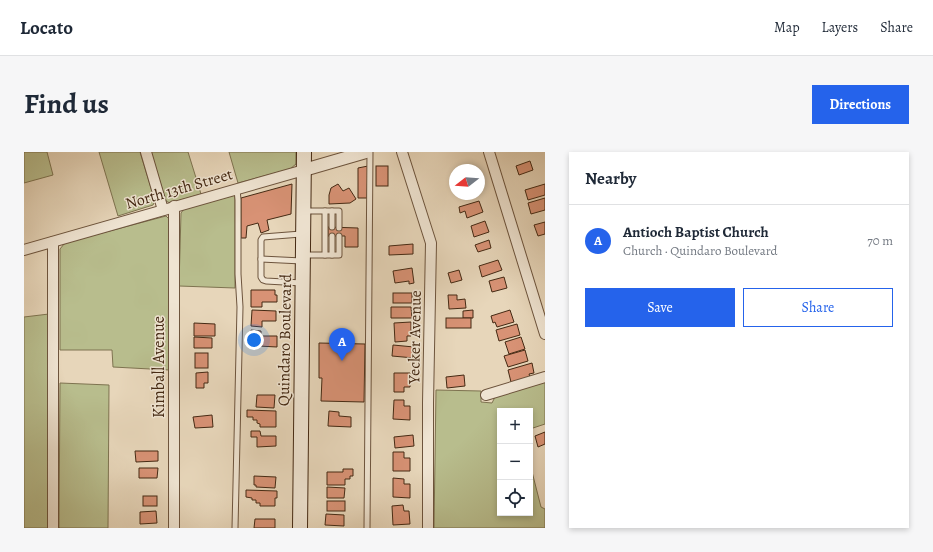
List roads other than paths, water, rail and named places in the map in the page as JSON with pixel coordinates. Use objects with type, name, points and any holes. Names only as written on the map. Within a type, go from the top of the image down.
[{"type":"main road","name":"Quindaro Boulevard","points":[[300,528],[304,152]]},
{"type":"street","points":[[146,152],[163,210]]},
{"type":"street","name":"North 13th Street","points":[[24,250],[304,170],[348,155],[366,152]]},
{"type":"street","name":"Yecker Avenue","points":[[402,152],[431,243],[428,403],[428,528]]},
{"type":"street","points":[[489,152],[545,334]]},
{"type":"street","name":"Kimball Avenue","points":[[174,206],[174,528]]},
{"type":"street","points":[[53,242],[53,528]]},
{"type":"street","points":[[486,395],[545,377]]},
{"type":"lane","points":[[368,528],[370,152]]},
{"type":"lane","points":[[235,528],[240,307],[237,189]]},
{"type":"lane","points":[[304,211],[339,211],[339,228]]},
{"type":"lane","points":[[325,211],[325,255]]},
{"type":"lane","points":[[332,211],[332,227]]},
{"type":"lane","points":[[303,234],[263,237],[261,240],[261,277],[263,280],[303,283]]},
{"type":"lane","points":[[332,236],[332,255]]},
{"type":"lane","points":[[261,259],[339,255],[339,236]]},
{"type":"place","name":"Antioch Baptist Church","points":[[342,361]]}]
